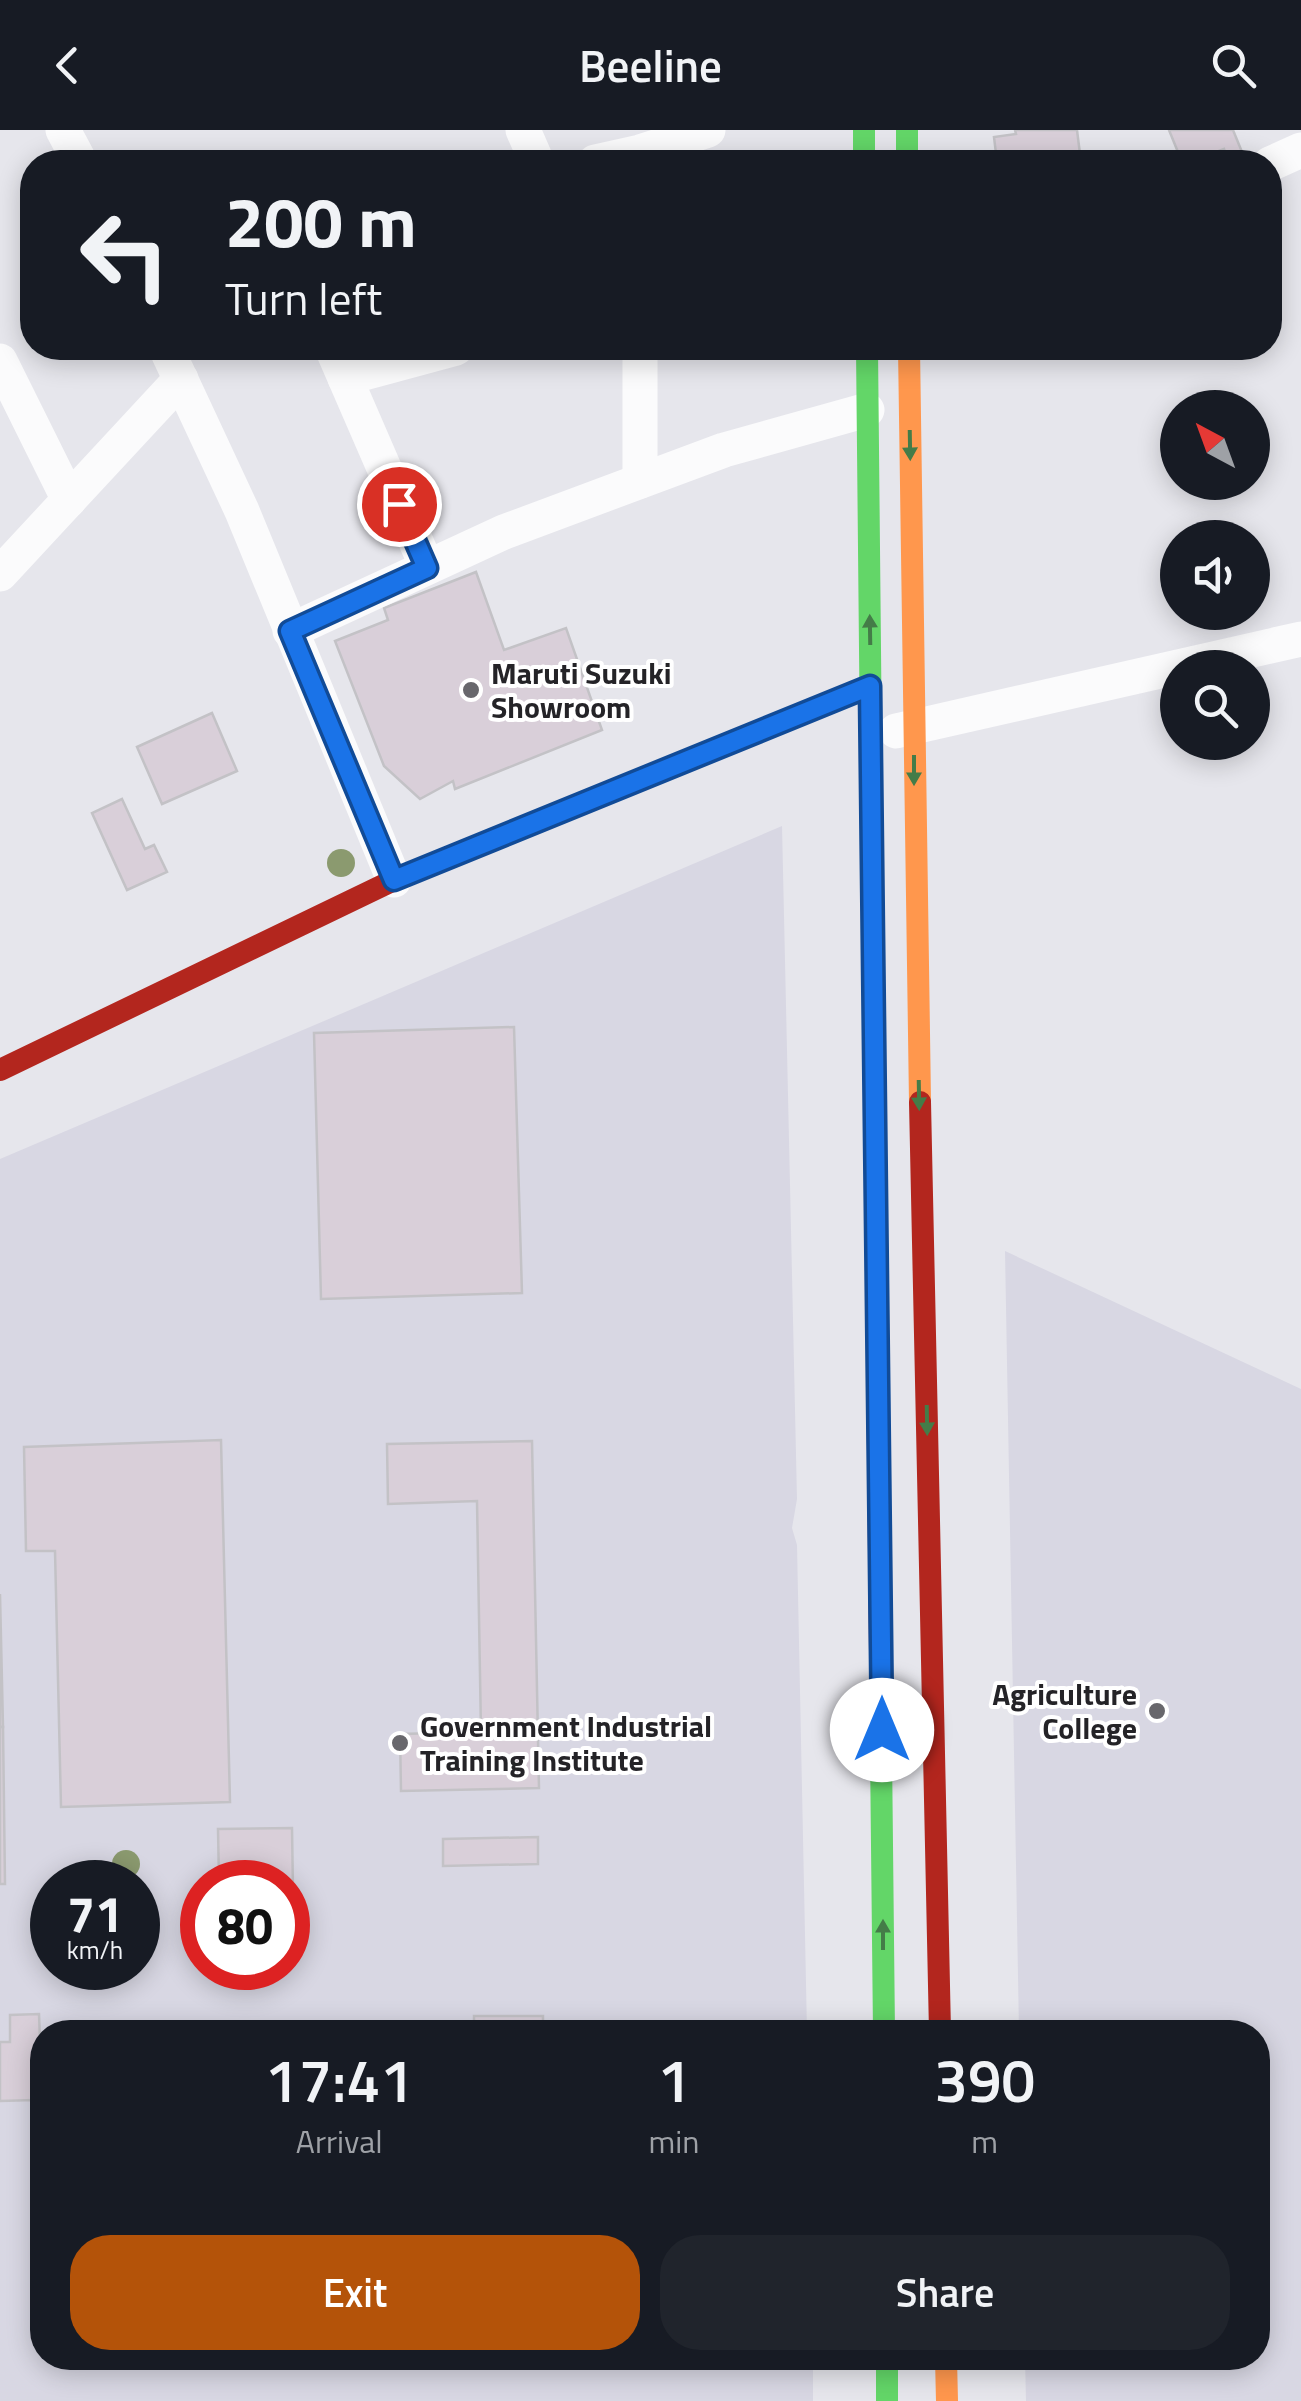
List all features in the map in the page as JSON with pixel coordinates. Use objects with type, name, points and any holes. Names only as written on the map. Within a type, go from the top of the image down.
[{"type":"main road","points":[[866,360],[884,2020]]},
{"type":"main road","points":[[909,360],[940,2020]]},
{"type":"main road","points":[[0,1070],[394,880],[870,686]]},
{"type":"main road","points":[[887,2370],[887,2401]]},
{"type":"main road","points":[[946,2370],[947,2401]]},
{"type":"street","points":[[659,150],[708,130]]},
{"type":"street","points":[[640,360],[640,480]]},
{"type":"street","points":[[0,363],[70,500]]},
{"type":"street","points":[[0,574],[70,500],[173,363],[242,510],[394,880]]},
{"type":"street","points":[[338,363],[427,568]]},
{"type":"street","points":[[290,631],[504,532],[724,450],[867,410]]},
{"type":"street","points":[[871,738],[1301,638]]},
{"type":"shaded area","name":"Government Industrial Training Institute","points":[[782,826],[797,1499],[792,1528],[797,1545],[807,2020],[30,2020],[30,2370],[813,2370],[813,2401],[0,2401],[0,1159]]},
{"type":"shaded area","name":"Agriculture College","points":[[1005,1251],[1301,1389],[1301,2401],[1026,2401],[1025,2370],[1270,2370],[1270,2020],[1019,2020]]},
{"type":"building","points":[[1015,130],[1077,130],[1080,150],[996,150],[994,137],[1016,134]]},
{"type":"building","points":[[1169,130],[1233,130],[1241,150],[1224,149],[1177,150]]},
{"type":"building","name":"Maruti Suzuki Showroom","points":[[476,572],[504,650],[566,628],[602,730],[455,789],[453,781],[420,799],[384,766],[335,641],[388,620],[384,608]]},
{"type":"building","points":[[212,713],[237,771],[162,804],[137,747]]},
{"type":"building","points":[[122,799],[145,849],[154,845],[167,872],[127,890],[92,813]]},
{"type":"building","points":[[514,1027],[522,1293],[321,1299],[314,1033]]},
{"type":"building","points":[[221,1440],[230,1802],[61,1807],[55,1551],[26,1551],[24,1447]]},
{"type":"building","points":[[532,1441],[539,1788],[401,1791],[400,1734],[481,1732],[477,1501],[388,1504],[387,1444]]},
{"type":"building","points":[[0,1594],[3,1727],[0,1727]]},
{"type":"building","points":[[3,1727],[5,1884],[0,1884]]},
{"type":"building","points":[[292,1828],[293,1860],[219,1860],[218,1829]]},
{"type":"building","points":[[538,1837],[538,1864],[443,1866],[443,1839]]},
{"type":"building","points":[[39,2014],[39,2020],[30,2020],[30,2100],[0,2101],[0,2042],[10,2042],[10,2015]]},
{"type":"building","points":[[474,2016],[543,2016],[543,2020],[474,2020]]},
{"type":"traffic: fast","points":[[864,130],[864,150]]},
{"type":"traffic: fast","points":[[907,130],[907,150]]},
{"type":"traffic: fast","points":[[867,360],[873,950]]},
{"type":"traffic: fast","points":[[654,774],[870,686]]},
{"type":"traffic: fast","points":[[881,1751],[884,2020]]},
{"type":"traffic: fast","points":[[887,2370],[887,2401]]},
{"type":"traffic: slow","points":[[909,360],[920,1102]]},
{"type":"traffic: slow","points":[[946,2370],[947,2401]]},
{"type":"traffic: jam","points":[[0,1070],[394,880],[654,774]]},
{"type":"traffic: jam","points":[[873,950],[881,1751]]},
{"type":"traffic: jam","points":[[920,1102],[940,2020]]},
{"type":"place","name":"Maruti Suzuki Showroom","points":[[471,690]]},
{"type":"place","name":"Agriculture College","points":[[1157,1711]]},
{"type":"place","name":"Government Industrial Training Institute","points":[[400,1743]]},
{"type":"route","points":[[399,504],[427,568],[290,631],[394,880],[870,686],[882,1730]]}]
